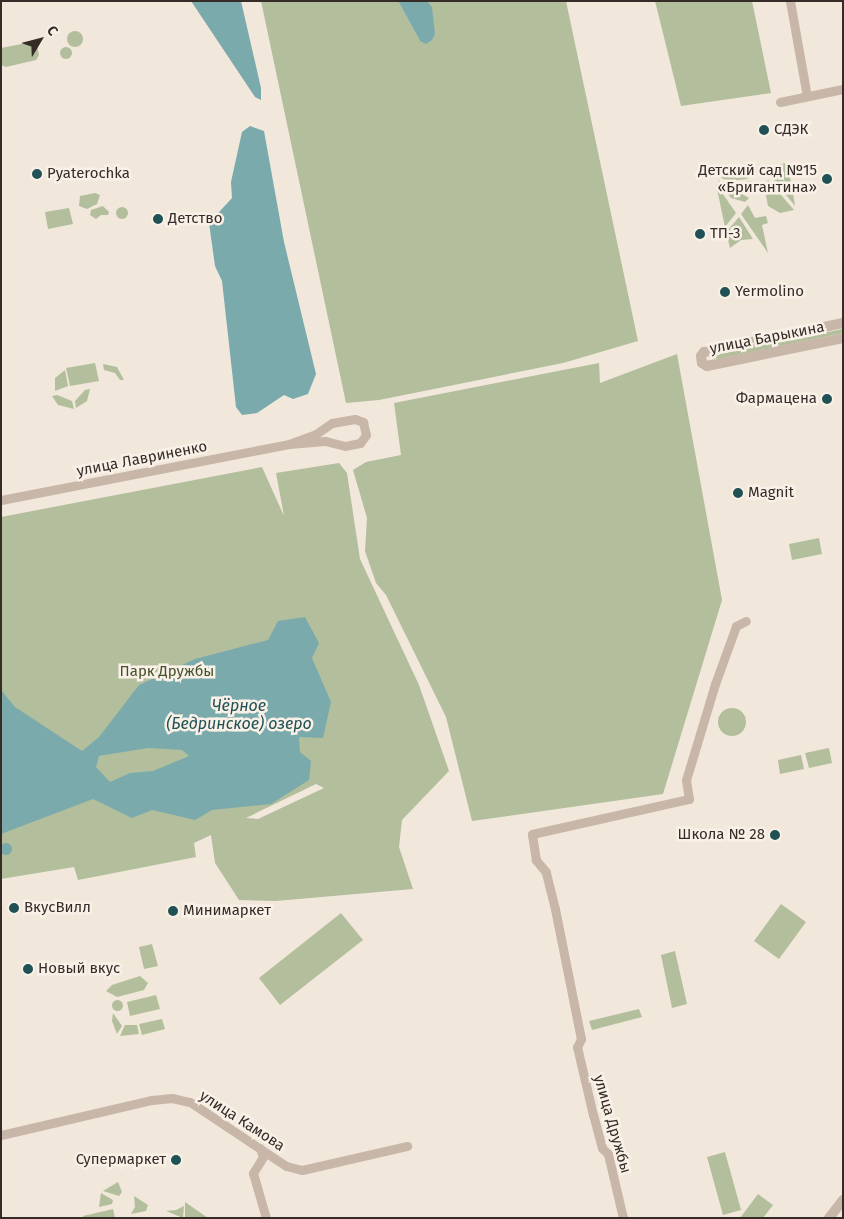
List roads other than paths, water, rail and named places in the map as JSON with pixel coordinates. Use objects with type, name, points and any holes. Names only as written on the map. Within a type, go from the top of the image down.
[{"type":"street","points":[[790,1],[807,96]]},
{"type":"street","points":[[780,102],[843,89]]},
{"type":"street","name":"улица Барыкина","points":[[843,324],[704,352],[701,356],[702,363],[707,366],[843,338]]},
{"type":"street","points":[[355,418],[363,422],[366,435],[360,443],[345,446],[325,441],[288,444],[316,434],[332,423],[355,418]]},
{"type":"street","name":"улица Лавриненко","points":[[1,500],[288,444]]},
{"type":"street","name":"улица Дружбы","points":[[623,1218],[608,1154],[602,1148],[591,1107],[577,1047],[581,1039],[546,872],[536,860],[532,834],[689,799],[686,780],[715,684],[736,626],[746,621]]},
{"type":"street","name":"улица Камова","points":[[1,1134],[152,1100],[172,1098],[190,1102],[286,1166],[302,1170],[407,1146]]},
{"type":"street","points":[[259,1148],[263,1157],[254,1172],[266,1218]]},
{"type":"street","points":[[829,1218],[843,1200]]},
{"type":"water","points":[[191,1],[241,1],[261,88],[261,100],[255,97]]},
{"type":"water","points":[[398,1],[427,1],[432,7],[435,34],[432,40],[426,44],[420,41]]},
{"type":"water","points":[[250,126],[264,131],[284,242],[316,374],[308,394],[293,399],[284,395],[257,413],[242,415],[236,407],[222,281],[215,266],[209,223],[232,198],[231,182],[242,132]]},
{"type":"water","name":"Чёрное (Бедринское) озеро","points":[[305,617],[319,643],[312,658],[331,702],[323,738],[299,737],[300,752],[311,761],[309,780],[271,804],[212,810],[195,820],[152,810],[132,818],[93,799],[1,834],[1,690],[15,707],[82,751],[99,737],[139,685],[195,659],[268,640],[278,621]],"holes":[[[148,748],[182,750],[189,756],[153,771],[130,773],[110,782],[96,767],[99,756]]]},
{"type":"water","points":[[4,843],[8,843],[12,849],[8,855],[4,855],[0,851],[0,847]]},
{"type":"place","name":"СДЭК","points":[[764,130]]},
{"type":"place","name":"Pyaterochka","points":[[37,174]]},
{"type":"place","name":"Детский сад №15 «Бригантина»","points":[[827,179]]},
{"type":"place","name":"Детство","points":[[158,219]]},
{"type":"place","name":"ТП-3","points":[[700,234]]},
{"type":"place","name":"Yermolino","points":[[725,292]]},
{"type":"place","name":"Фармацена","points":[[827,399]]},
{"type":"place","name":"Magnit","points":[[738,493]]},
{"type":"place","name":"Школа № 28","points":[[775,835]]},
{"type":"place","name":"ВкусВилл","points":[[14,908]]},
{"type":"place","name":"Минимаркет","points":[[173,911]]},
{"type":"place","name":"Новый вкус","points":[[28,969]]},
{"type":"place","name":"Супермаркет","points":[[176,1160]]},
{"type":"park label","name":"Парк Дружбы","points":[[167,672]]}]
